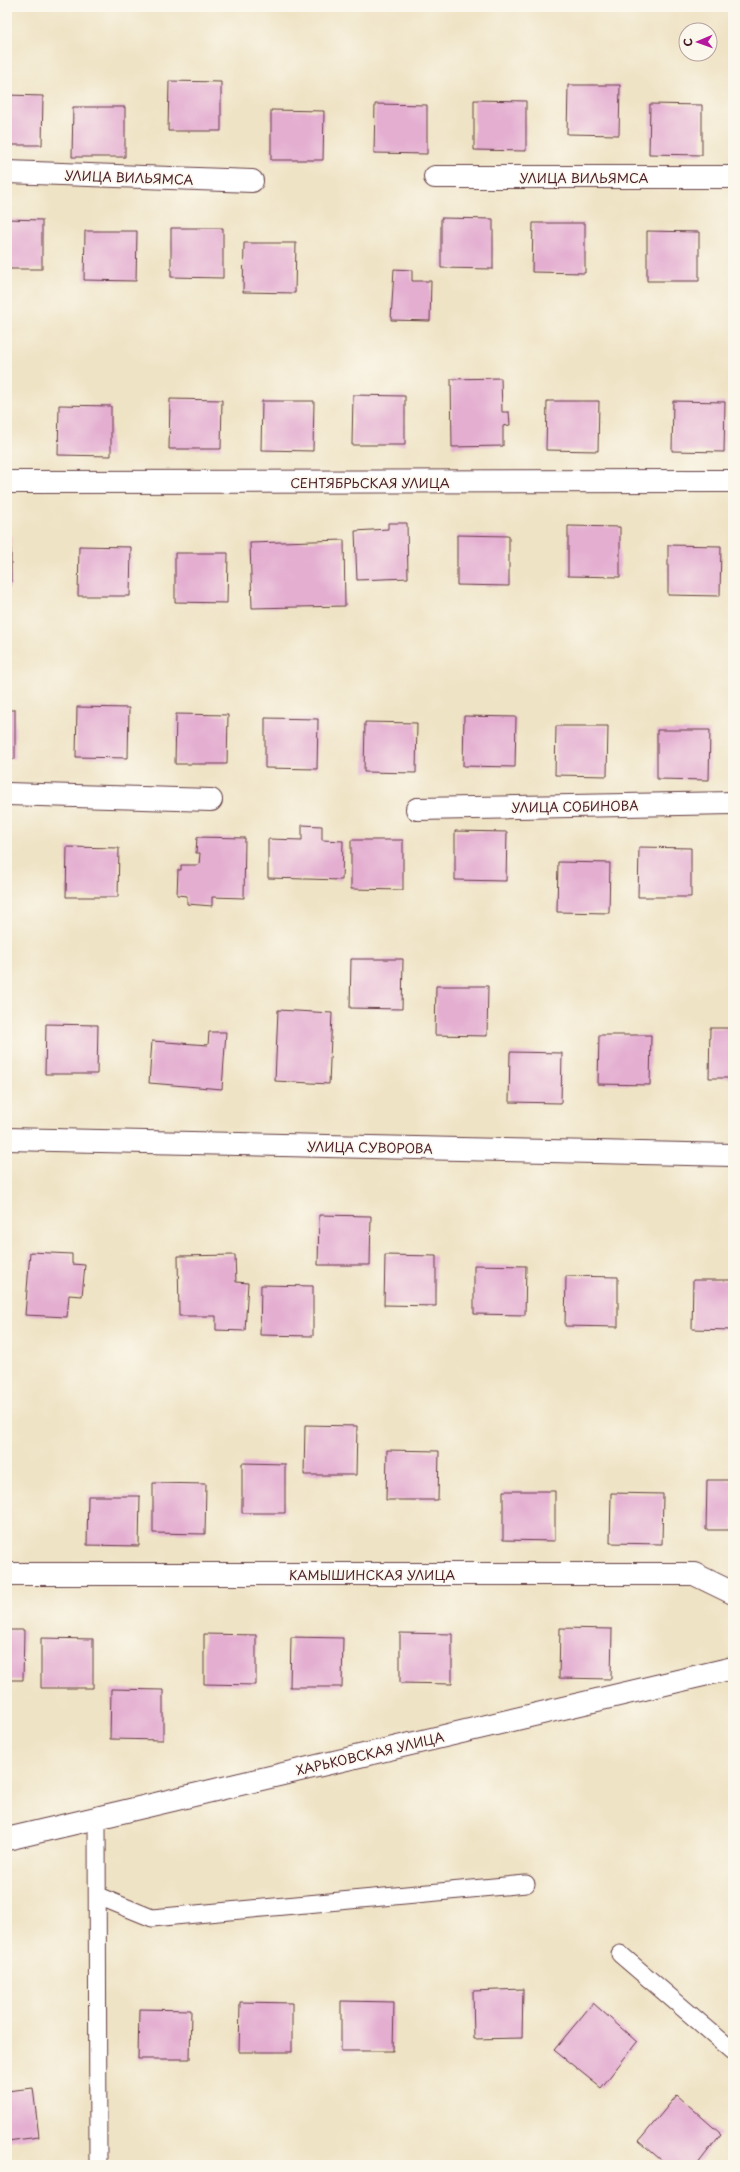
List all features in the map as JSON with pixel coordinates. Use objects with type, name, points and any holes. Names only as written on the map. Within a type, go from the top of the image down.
[{"type":"street","name":"УЛИЦА ВИЛЬЯМСА","points":[[7,172],[252,181]]},
{"type":"street","name":"УЛИЦА ВИЛЬЯМСА","points":[[435,177],[733,177]]},
{"type":"street","name":"СЕНТЯБРЬСКАЯ УЛИЦА","points":[[7,482],[733,482]]},
{"type":"street","points":[[7,794],[211,800]]},
{"type":"street","name":"УЛИЦА СОБИНОВА","points":[[417,809],[733,803]]},
{"type":"street","name":"УЛИЦА СУВОРОВА","points":[[7,1139],[733,1155]]},
{"type":"street","name":"КАМЫШИНСКАЯ УЛИЦА","points":[[7,1574],[694,1574],[733,1593]]},
{"type":"street","name":"ХАРЬКОВСКАЯ УЛИЦА","points":[[7,1839],[733,1668]]},
{"type":"lane","points":[[97,1817],[98,2165]]},
{"type":"lane","points":[[98,1896],[152,1918],[526,1884]]},
{"type":"lane","points":[[620,1954],[733,2051]]},
{"type":"building","points":[[169,81],[221,82],[221,131],[168,131]]},
{"type":"building","points":[[568,85],[620,85],[619,135],[567,134]]},
{"type":"building","points":[[7,95],[43,96],[42,145],[7,145]]},
{"type":"building","points":[[474,100],[526,101],[526,151],[474,150]]},
{"type":"building","points":[[375,104],[427,105],[427,154],[374,153]]},
{"type":"building","points":[[650,104],[702,105],[702,155],[649,154]]},
{"type":"building","points":[[73,107],[125,107],[125,157],[72,157]]},
{"type":"building","points":[[271,110],[324,111],[323,160],[271,160]]},
{"type":"building","points":[[441,218],[493,219],[493,269],[441,268]]},
{"type":"building","points":[[7,219],[42,220],[42,269],[7,269]]},
{"type":"building","points":[[533,223],[585,223],[585,273],[532,272]]},
{"type":"building","points":[[171,228],[223,228],[223,278],[171,277]]},
{"type":"building","points":[[85,231],[137,231],[136,281],[84,280]]},
{"type":"building","points":[[647,231],[699,232],[699,281],[647,281]]},
{"type":"building","points":[[244,243],[296,243],[295,293],[243,292]]},
{"type":"building","points":[[394,269],[412,270],[412,281],[431,281],[430,321],[391,320]]},
{"type":"building","points":[[501,378],[502,412],[509,412],[510,425],[503,426],[503,446],[452,447],[451,379]]},
{"type":"building","points":[[353,395],[405,396],[405,445],[352,445]]},
{"type":"building","points":[[170,399],[222,400],[221,449],[169,449]]},
{"type":"building","points":[[262,401],[314,401],[313,451],[261,450]]},
{"type":"building","points":[[547,401],[599,401],[598,451],[546,450]]},
{"type":"building","points":[[673,401],[725,402],[724,452],[672,451]]},
{"type":"building","points":[[59,405],[111,406],[111,456],[58,455]]},
{"type":"building","points":[[388,523],[407,523],[408,578],[357,580],[355,531],[388,529]]},
{"type":"building","points":[[568,526],[620,527],[620,577],[568,576]]},
{"type":"building","points":[[457,535],[509,536],[509,586],[457,585]]},
{"type":"building","points":[[7,536],[11,536],[11,586],[7,586]]},
{"type":"building","points":[[344,540],[345,606],[252,608],[250,543]]},
{"type":"building","points":[[668,545],[721,546],[720,596],[668,595]]},
{"type":"building","points":[[79,546],[131,547],[130,596],[78,596]]},
{"type":"building","points":[[175,553],[228,553],[227,603],[175,602]]},
{"type":"building","points":[[77,707],[129,708],[128,758],[76,757]]},
{"type":"building","points":[[7,710],[15,710],[15,759],[7,759]]},
{"type":"building","points":[[176,714],[228,715],[227,764],[175,764]]},
{"type":"building","points":[[464,716],[516,717],[515,767],[463,766]]},
{"type":"building","points":[[265,718],[318,719],[317,769],[265,768]]},
{"type":"building","points":[[365,722],[417,723],[416,773],[364,772]]},
{"type":"building","points":[[556,726],[608,726],[607,776],[555,775]]},
{"type":"building","points":[[657,730],[710,730],[709,780],[657,779]]},
{"type":"building","points":[[302,825],[322,826],[322,840],[343,841],[342,880],[268,878],[268,839],[302,840]]},
{"type":"building","points":[[455,831],[507,832],[506,881],[455,880]]},
{"type":"building","points":[[197,837],[245,838],[244,898],[212,897],[212,906],[187,904],[187,896],[177,895],[178,870],[181,870],[181,865],[199,865],[200,853],[196,853]]},
{"type":"building","points":[[351,840],[403,840],[403,890],[351,889]]},
{"type":"building","points":[[67,847],[119,848],[118,897],[66,897]]},
{"type":"building","points":[[639,847],[691,848],[691,897],[638,897]]},
{"type":"building","points":[[558,862],[610,863],[609,913],[557,912]]},
{"type":"building","points":[[351,959],[403,959],[402,1009],[350,1008]]},
{"type":"building","points":[[436,986],[488,986],[487,1036],[435,1035]]},
{"type":"building","points":[[278,1010],[332,1013],[329,1084],[275,1081]]},
{"type":"building","points":[[46,1024],[98,1025],[97,1074],[45,1074]]},
{"type":"building","points":[[710,1028],[733,1028],[733,1078],[709,1078]]},
{"type":"building","points":[[209,1032],[226,1032],[222,1089],[149,1083],[152,1041],[208,1045]]},
{"type":"building","points":[[599,1035],[651,1035],[650,1085],[598,1084]]},
{"type":"building","points":[[510,1052],[562,1053],[561,1103],[509,1102]]},
{"type":"building","points":[[319,1215],[371,1216],[370,1265],[318,1265]]},
{"type":"building","points":[[30,1252],[72,1254],[72,1264],[85,1265],[82,1296],[69,1295],[67,1317],[25,1315]]},
{"type":"building","points":[[235,1255],[236,1282],[248,1283],[245,1331],[216,1330],[216,1316],[179,1316],[178,1256]]},
{"type":"building","points":[[385,1255],[436,1256],[436,1306],[384,1305]]},
{"type":"building","points":[[474,1265],[526,1266],[525,1315],[474,1314]]},
{"type":"building","points":[[566,1276],[618,1277],[618,1327],[565,1326]]},
{"type":"building","points":[[693,1280],[733,1280],[733,1330],[692,1329]]},
{"type":"building","points":[[261,1285],[313,1286],[313,1336],[260,1335]]},
{"type":"building","points":[[305,1425],[357,1426],[356,1475],[304,1475]]},
{"type":"building","points":[[387,1450],[439,1451],[438,1500],[386,1500]]},
{"type":"building","points":[[242,1463],[285,1464],[285,1513],[242,1513]]},
{"type":"building","points":[[707,1480],[733,1480],[733,1530],[706,1530]]},
{"type":"building","points":[[153,1483],[206,1484],[205,1534],[153,1533]]},
{"type":"building","points":[[503,1491],[555,1491],[555,1541],[503,1540]]},
{"type":"building","points":[[611,1493],[663,1494],[662,1544],[610,1543]]},
{"type":"building","points":[[7,1496],[10,1496],[9,1545],[7,1545]]},
{"type":"building","points":[[88,1496],[140,1496],[139,1546],[87,1545]]},
{"type":"building","points":[[560,1628],[612,1629],[611,1679],[559,1678]]},
{"type":"building","points":[[7,1630],[24,1630],[23,1680],[7,1680]]},
{"type":"building","points":[[400,1633],[452,1634],[452,1684],[400,1683]]},
{"type":"building","points":[[204,1634],[256,1635],[256,1685],[204,1684]]},
{"type":"building","points":[[291,1637],[343,1638],[342,1687],[290,1687]]},
{"type":"building","points":[[41,1638],[93,1639],[93,1688],[41,1688]]},
{"type":"building","points":[[111,1689],[163,1690],[163,1740],[110,1739]]},
{"type":"building","points":[[523,1989],[522,2038],[474,2039],[473,1991]]},
{"type":"building","points":[[341,2001],[394,2002],[393,2051],[341,2051]]},
{"type":"building","points":[[240,2002],[292,2003],[292,2052],[239,2052]]},
{"type":"building","points":[[593,2003],[637,2042],[601,2088],[554,2050]]},
{"type":"building","points":[[139,2009],[191,2010],[190,2059],[138,2059]]},
{"type":"building","points":[[33,2088],[39,2137],[7,2141],[7,2091]]},
{"type":"building","points":[[677,2095],[721,2134],[697,2165],[667,2165],[639,2141]]}]
